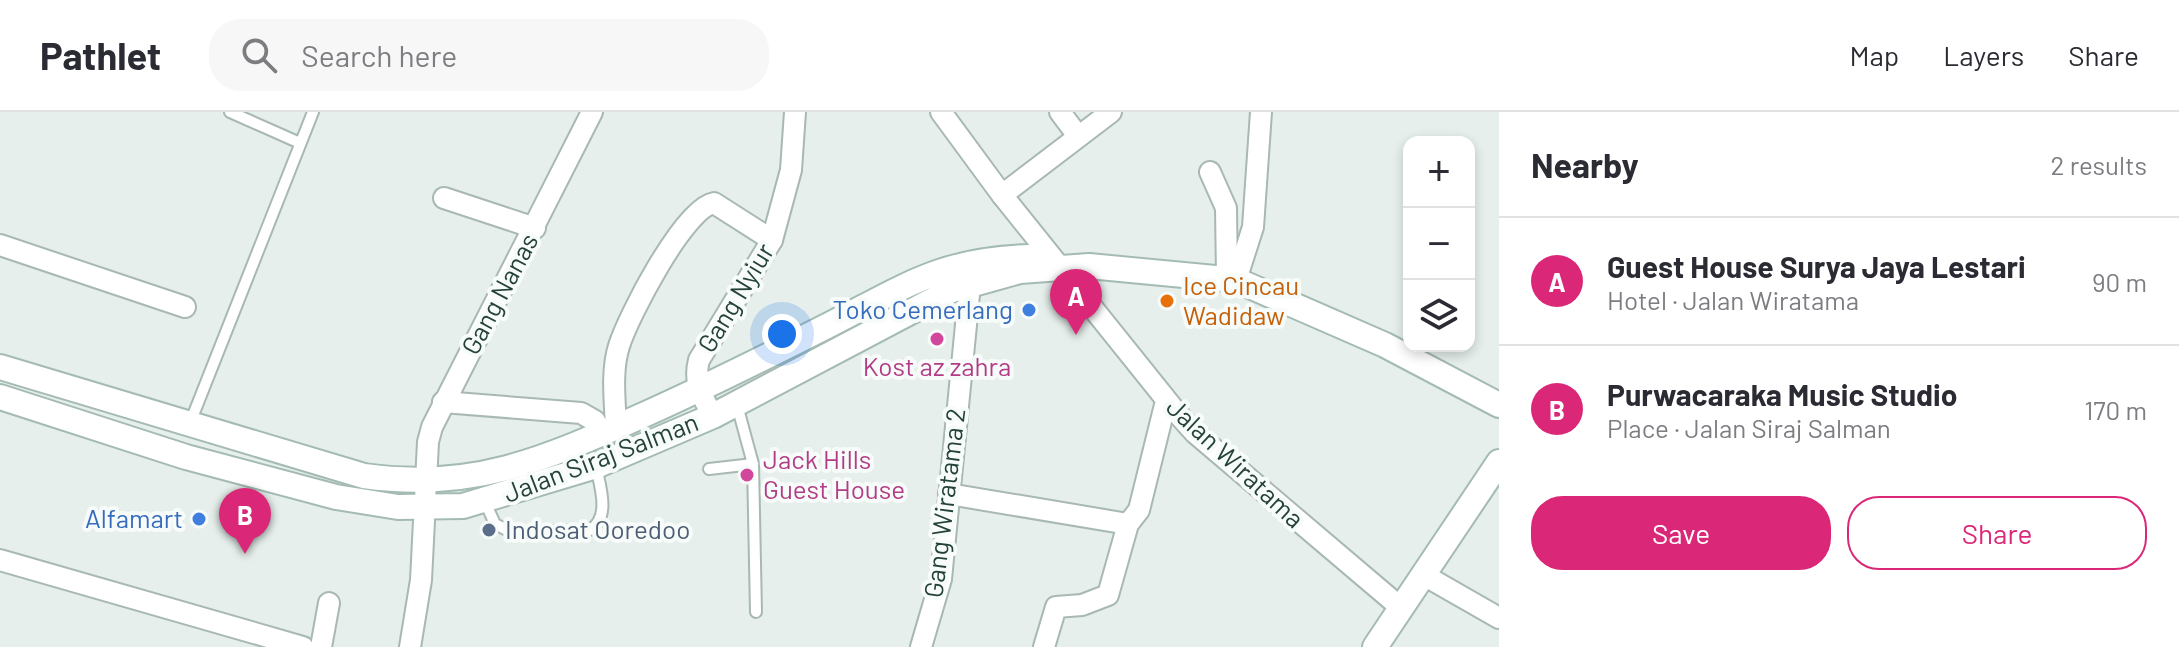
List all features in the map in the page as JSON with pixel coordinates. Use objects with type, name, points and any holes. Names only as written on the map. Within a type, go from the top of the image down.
[{"type":"street","name":"Gang Nanas","points":[[410,647],[421,580],[428,442],[443,402],[592,112]]},
{"type":"street","name":"Gang Nyiur","points":[[698,391],[695,373],[699,360],[772,240],[791,170],[795,112]]},
{"type":"street","name":"Jalan Wiratama","points":[[941,112],[1056,264],[1195,433],[1400,607]]},
{"type":"street","points":[[1060,112],[1078,136]]},
{"type":"street","points":[[1002,195],[1111,112]]},
{"type":"street","points":[[1232,278],[1253,227],[1261,112]]},
{"type":"street","points":[[1210,172],[1226,208],[1232,278]]},
{"type":"street","points":[[444,198],[535,228]]},
{"type":"street","points":[[609,431],[618,348],[638,303],[691,218],[707,204],[714,203],[772,240]]},
{"type":"street","points":[[0,245],[185,307]]},
{"type":"street","name":"Jalan Siraj Salman","points":[[0,367],[364,476],[426,481],[506,470],[562,452],[698,391],[920,277],[1020,271],[1056,264],[1232,278],[1385,345],[1499,405]]},
{"type":"street","name":"Jalan Siraj Salman","points":[[0,397],[186,457],[336,497],[426,509],[485,502],[596,466],[737,405],[924,302],[971,272]]},
{"type":"street","name":"Gang Wiratama 2","points":[[921,647],[941,579],[971,272]]},
{"type":"street","points":[[698,391],[713,416]]},
{"type":"street","points":[[1044,647],[1056,607],[1082,605],[1108,595],[1128,524],[1139,510],[1166,401]]},
{"type":"street","points":[[443,402],[581,413],[609,431]]},
{"type":"street","points":[[1375,647],[1499,462]]},
{"type":"street","points":[[949,494],[1128,524]]},
{"type":"street","points":[[0,560],[303,647]]},
{"type":"street","points":[[1422,574],[1499,618]]},
{"type":"street","points":[[321,647],[329,603]]},
{"type":"lane","points":[[230,112],[300,143]]},
{"type":"lane","points":[[189,424],[313,112]]},
{"type":"lane","points":[[737,405],[753,464],[756,612]]},
{"type":"lane","points":[[709,469],[753,464]]},
{"type":"lane","points":[[485,502],[495,524],[511,532],[590,530],[598,524],[603,511],[596,466]]},
{"type":"place","name":"Ice Cincau Wadidaw","points":[[1167,301]]},
{"type":"place","name":"Toko Cemerlang","points":[[1029,310]]},
{"type":"place","name":"Guest House Surya Jaya Lestari","points":[[1076,335]]},
{"type":"place","name":"Kost az zahra","points":[[937,339]]},
{"type":"place","name":"Jack Hills Guest House","points":[[747,475]]},
{"type":"place","name":"Alfamart","points":[[199,519]]},
{"type":"place","name":"Indosat Ooredoo","points":[[489,530]]},
{"type":"place","name":"Purwacaraka Music Studio","points":[[245,554]]}]
